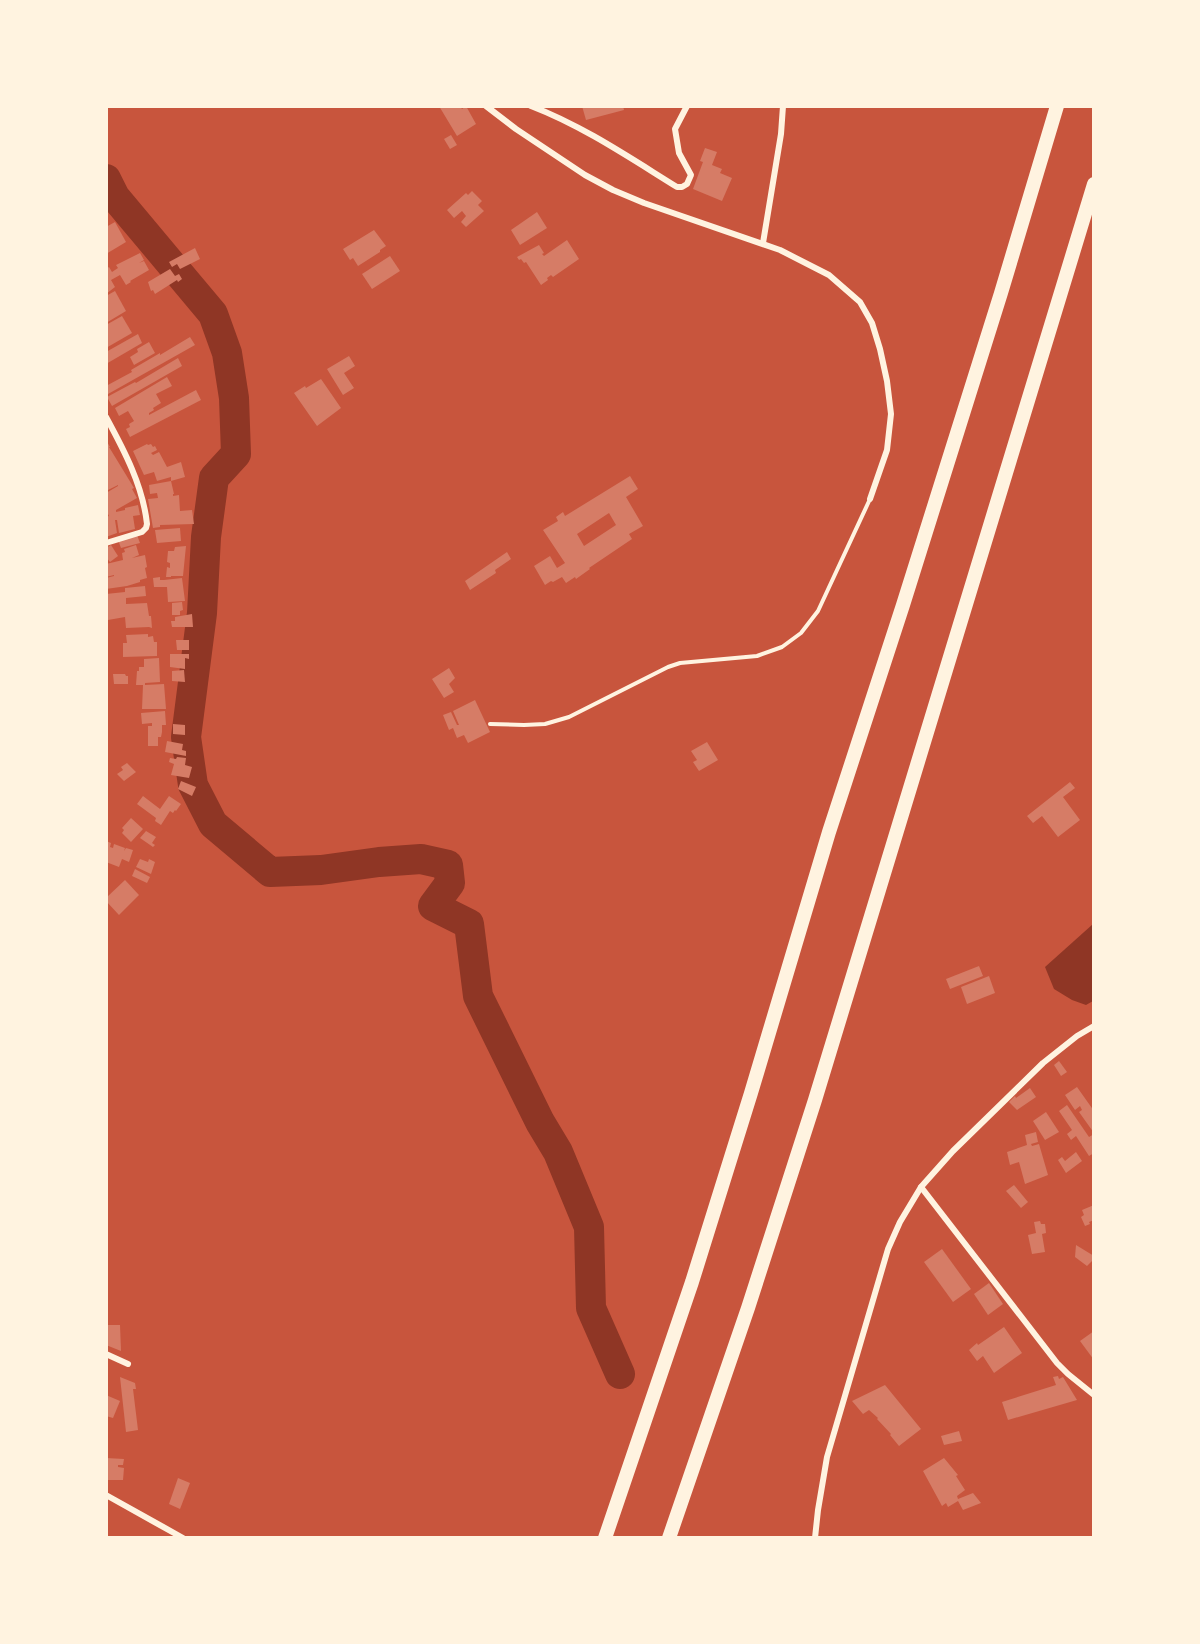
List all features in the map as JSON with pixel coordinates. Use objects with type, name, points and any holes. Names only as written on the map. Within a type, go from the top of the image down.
[{"type":"highway","points":[[606,1538],[699,1260],[829,832],[1001,293],[1057,106]]},
{"type":"highway","points":[[669,1538],[748,1308],[815,1100],[1094,184]]},
{"type":"street","points":[[486,106],[574,169],[644,202],[763,243],[796,257],[829,275],[860,302],[872,323],[880,349],[891,414],[887,450],[870,499]]},
{"type":"street","points":[[531,106],[555,116],[626,155],[677,187],[682,187],[687,184],[691,175],[679,153],[675,129],[687,106]]},
{"type":"street","points":[[763,243],[781,134],[783,106]]},
{"type":"street","points":[[106,417],[132,468],[147,520],[146,528],[142,532],[106,543]]},
{"type":"street","points":[[815,1538],[827,1457],[888,1249],[900,1222],[921,1187],[953,1151],[1043,1063],[1077,1036],[1094,1026]]},
{"type":"street","points":[[921,1187],[1057,1363],[1094,1395]]},
{"type":"street","points":[[106,1354],[128,1364]]},
{"type":"street","points":[[106,1496],[183,1538]]},
{"type":"lane","points":[[490,724],[545,724],[569,717],[680,663],[757,656],[782,647],[801,633],[818,611],[870,499]]},
{"type":"shaded area","points":[[1093,924],[1093,1001],[1086,1005],[1054,989],[1045,967]]},
{"type":"building","points":[[439,106],[460,106],[462,109],[466,106],[476,124],[457,136]]},
{"type":"building","points":[[582,106],[623,106],[624,110],[586,120]]},
{"type":"building","points":[[451,135],[457,145],[450,149],[444,139]]},
{"type":"building","points":[[705,148],[717,152],[712,165],[722,169],[720,173],[732,178],[722,201],[693,189],[703,162],[700,161]]},
{"type":"building","points":[[472,191],[482,201],[478,205],[484,211],[466,227],[461,222],[466,216],[462,211],[454,218],[447,210],[466,193],[468,195]]},
{"type":"building","points":[[537,212],[547,228],[520,245],[511,230]]},
{"type":"building","points":[[115,222],[126,242],[106,254],[106,227]]},
{"type":"building","points":[[374,230],[386,246],[358,266],[353,258],[350,260],[343,249]]},
{"type":"building","points":[[567,240],[579,259],[553,277],[551,275],[541,285],[526,262],[524,263],[517,257],[539,245],[544,256]]},
{"type":"building","points":[[195,248],[200,259],[180,269],[177,264],[172,267],[169,262]]},
{"type":"building","points":[[140,253],[144,260],[139,263],[144,261],[149,270],[126,285],[120,275],[111,280],[115,287],[106,294],[106,269],[109,267],[112,272],[118,268],[116,265]]},
{"type":"building","points":[[390,256],[400,271],[372,289],[362,274]]},
{"type":"building","points":[[170,269],[175,276],[179,274],[182,279],[155,294],[153,290],[151,291],[148,282]]},
{"type":"building","points":[[115,291],[126,311],[106,323],[106,296]]},
{"type":"building","points":[[122,316],[132,333],[106,348],[106,325]]},
{"type":"building","points":[[138,334],[142,343],[106,364],[106,352]]},
{"type":"building","points":[[190,337],[195,345],[108,394],[106,386]]},
{"type":"building","points":[[149,342],[155,353],[134,365],[130,357],[138,352],[137,349]]},
{"type":"building","points":[[349,356],[355,366],[344,373],[354,388],[343,395],[327,369]]},
{"type":"building","points":[[178,358],[182,366],[112,406],[107,397]]},
{"type":"building","points":[[167,377],[172,386],[156,394],[161,403],[153,408],[154,410],[149,415],[196,390],[201,400],[130,437],[126,429],[134,421],[128,411],[119,416],[115,408]]},
{"type":"building","points":[[321,379],[341,408],[317,426],[294,393]]},
{"type":"building","points":[[106,440],[134,488],[132,489],[137,498],[116,512],[138,505],[140,515],[133,516],[135,529],[119,533],[117,520],[115,520],[117,533],[106,537],[106,517],[109,516],[106,515],[106,493],[118,485],[106,491]]},
{"type":"building","points":[[147,444],[155,446],[157,450],[151,453],[153,455],[159,452],[167,467],[181,462],[185,477],[171,481],[171,477],[157,481],[154,472],[144,475],[133,451]]},
{"type":"building","points":[[630,476],[638,489],[626,497],[643,526],[629,534],[632,539],[576,579],[575,577],[566,583],[562,577],[545,585],[534,566],[550,556],[557,568],[565,563],[543,530],[558,521],[556,517],[563,512],[565,516]],"holes":[[[609,513],[616,525],[584,546],[577,534]]]},
{"type":"building","points":[[171,481],[173,496],[179,495],[180,511],[192,510],[194,524],[160,525],[160,527],[153,528],[148,499],[158,498],[157,493],[150,494],[149,485]]},
{"type":"building","points":[[180,528],[181,541],[157,543],[155,530]]},
{"type":"building","points":[[137,535],[140,543],[121,548],[118,540]]},
{"type":"building","points":[[111,545],[118,556],[110,562],[106,557],[106,548]]},
{"type":"building","points":[[136,545],[139,555],[132,558],[145,555],[147,578],[127,586],[106,589],[106,578],[114,575],[106,577],[106,564],[123,560],[124,549]]},
{"type":"building","points":[[186,546],[183,576],[166,577],[167,567],[170,568],[170,563],[167,562],[168,551],[174,551],[175,547]]},
{"type":"building","points":[[507,552],[511,559],[495,570],[496,573],[470,590],[465,581]]},
{"type":"building","points":[[160,577],[160,580],[182,578],[185,601],[168,602],[167,587],[154,587],[153,578]]},
{"type":"building","points":[[145,586],[146,596],[126,598],[126,604],[147,603],[152,628],[126,628],[125,617],[108,620],[106,594],[125,592],[125,588]]},
{"type":"building","points":[[182,602],[183,610],[180,611],[180,615],[172,615],[172,603]]},
{"type":"building","points":[[192,614],[193,627],[172,627],[171,621],[175,621],[175,617]]},
{"type":"building","points":[[148,634],[148,637],[153,636],[154,642],[157,642],[157,656],[123,657],[123,643],[127,643],[126,635]]},
{"type":"building","points":[[176,640],[189,640],[189,650],[177,650]]},
{"type":"building","points":[[170,654],[189,654],[189,659],[185,658],[185,669],[170,667]]},
{"type":"building","points":[[159,658],[160,682],[145,683],[145,685],[164,684],[166,709],[142,709],[143,685],[136,685],[137,671],[139,667],[144,667],[144,659]]},
{"type":"building","points":[[449,668],[455,678],[449,684],[454,692],[444,698],[432,679]]},
{"type":"building","points":[[184,670],[185,682],[172,681],[172,671]]},
{"type":"building","points":[[113,674],[128,676],[128,684],[114,684]]},
{"type":"building","points":[[475,700],[490,732],[468,743],[464,735],[457,738],[453,728],[449,730],[443,715],[451,712],[459,725],[453,711]]},
{"type":"building","points":[[165,711],[166,725],[162,725],[158,746],[148,746],[148,726],[152,726],[152,723],[142,724],[141,713]]},
{"type":"building","points":[[173,724],[185,725],[185,735],[173,734]]},
{"type":"building","points":[[167,741],[183,744],[182,750],[186,751],[186,756],[165,752]]},
{"type":"building","points":[[707,742],[718,760],[699,771],[693,762],[697,760],[691,751]]},
{"type":"building","points":[[177,757],[186,758],[185,765],[192,767],[189,778],[171,775],[174,764],[169,762],[170,758],[176,759]]},
{"type":"building","points":[[127,763],[136,772],[124,781],[117,774]]},
{"type":"building","points":[[181,781],[196,787],[192,796],[178,789]]},
{"type":"building","points":[[1070,782],[1075,788],[1063,797],[1080,820],[1058,837],[1042,816],[1033,823],[1027,816]]},
{"type":"building","points":[[143,796],[160,809],[169,796],[181,804],[173,813],[170,811],[161,825],[155,821],[156,818],[137,804]]},
{"type":"building","points":[[131,818],[143,829],[131,842],[122,833],[124,830],[122,828]]},
{"type":"building","points":[[146,831],[156,837],[152,843],[155,845],[153,847],[140,838]]},
{"type":"building","points":[[106,841],[111,843],[110,847],[113,848],[114,844],[125,848],[124,851],[126,848],[133,850],[129,862],[122,859],[119,867],[106,862]]},
{"type":"building","points":[[140,859],[155,862],[151,874],[136,867]]},
{"type":"building","points":[[135,869],[150,877],[147,883],[132,876]]},
{"type":"building","points":[[125,880],[139,895],[119,915],[106,901],[106,898]]},
{"type":"building","points":[[979,966],[983,976],[950,989],[946,979]]},
{"type":"building","points":[[989,976],[995,993],[967,1004],[961,987]]},
{"type":"building","points":[[1059,1061],[1067,1072],[1061,1076],[1054,1065]]},
{"type":"building","points":[[1077,1087],[1094,1111],[1094,1133],[1079,1112],[1082,1110],[1080,1106],[1075,1110],[1065,1095]]},
{"type":"building","points":[[1030,1088],[1036,1097],[1017,1110],[1009,1102]]},
{"type":"building","points":[[1067,1105],[1089,1137],[1094,1134],[1094,1153],[1089,1156],[1076,1136],[1071,1140],[1067,1134],[1072,1130],[1059,1111]]},
{"type":"building","points":[[1046,1112],[1059,1132],[1045,1140],[1033,1121]]},
{"type":"building","points":[[1036,1132],[1038,1142],[1031,1144],[1032,1146],[1039,1144],[1048,1175],[1025,1184],[1019,1162],[1010,1165],[1007,1152],[1027,1145],[1025,1135]]},
{"type":"building","points":[[1076,1152],[1082,1161],[1066,1173],[1058,1160],[1062,1157],[1065,1161]]},
{"type":"building","points":[[1014,1185],[1028,1202],[1021,1208],[1006,1191]]},
{"type":"building","points":[[1094,1205],[1094,1220],[1085,1226],[1081,1217],[1084,1215],[1082,1210]]},
{"type":"building","points":[[1040,1221],[1041,1224],[1045,1224],[1046,1233],[1042,1234],[1045,1252],[1032,1254],[1028,1235],[1036,1233],[1034,1222]]},
{"type":"building","points":[[1076,1245],[1094,1256],[1087,1266],[1075,1257]]},
{"type":"building","points":[[942,1249],[971,1289],[953,1302],[924,1262]]},
{"type":"building","points":[[989,1283],[1003,1304],[988,1315],[974,1294]]},
{"type":"building","points":[[106,1325],[120,1325],[121,1351],[106,1345]]},
{"type":"building","points":[[1004,1327],[1022,1353],[994,1373],[983,1356],[977,1361],[969,1350]]},
{"type":"building","points":[[1094,1331],[1094,1360],[1080,1341]]},
{"type":"building","points":[[1058,1376],[1059,1379],[1063,1377],[1077,1400],[1008,1420],[1002,1402],[1056,1385],[1053,1377]]},
{"type":"building","points":[[120,1377],[135,1383],[136,1389],[133,1389],[138,1430],[126,1432]]},
{"type":"building","points":[[885,1385],[921,1429],[899,1446],[878,1418],[869,1410],[863,1414],[852,1401]]},
{"type":"building","points":[[106,1395],[120,1401],[113,1418],[106,1416]]},
{"type":"building","points":[[959,1431],[962,1441],[944,1445],[941,1436]]},
{"type":"building","points":[[106,1458],[124,1459],[123,1465],[118,1465],[124,1468],[123,1480],[106,1480]]},
{"type":"building","points":[[944,1458],[958,1475],[956,1476],[965,1490],[957,1496],[958,1499],[973,1493],[981,1503],[963,1510],[958,1501],[948,1507],[946,1503],[942,1506],[923,1471]]},
{"type":"building","points":[[178,1478],[190,1483],[180,1509],[169,1504]]},
{"type":"waterway","points":[[106,179],[115,197],[213,314],[227,353],[234,398],[236,454],[214,478],[206,537],[202,613],[186,737],[193,785],[213,824],[270,872],[321,870],[421,859],[448,865],[450,883],[433,906],[469,924],[478,996],[540,1122],[558,1152],[589,1227],[591,1308],[620,1374]]}]
